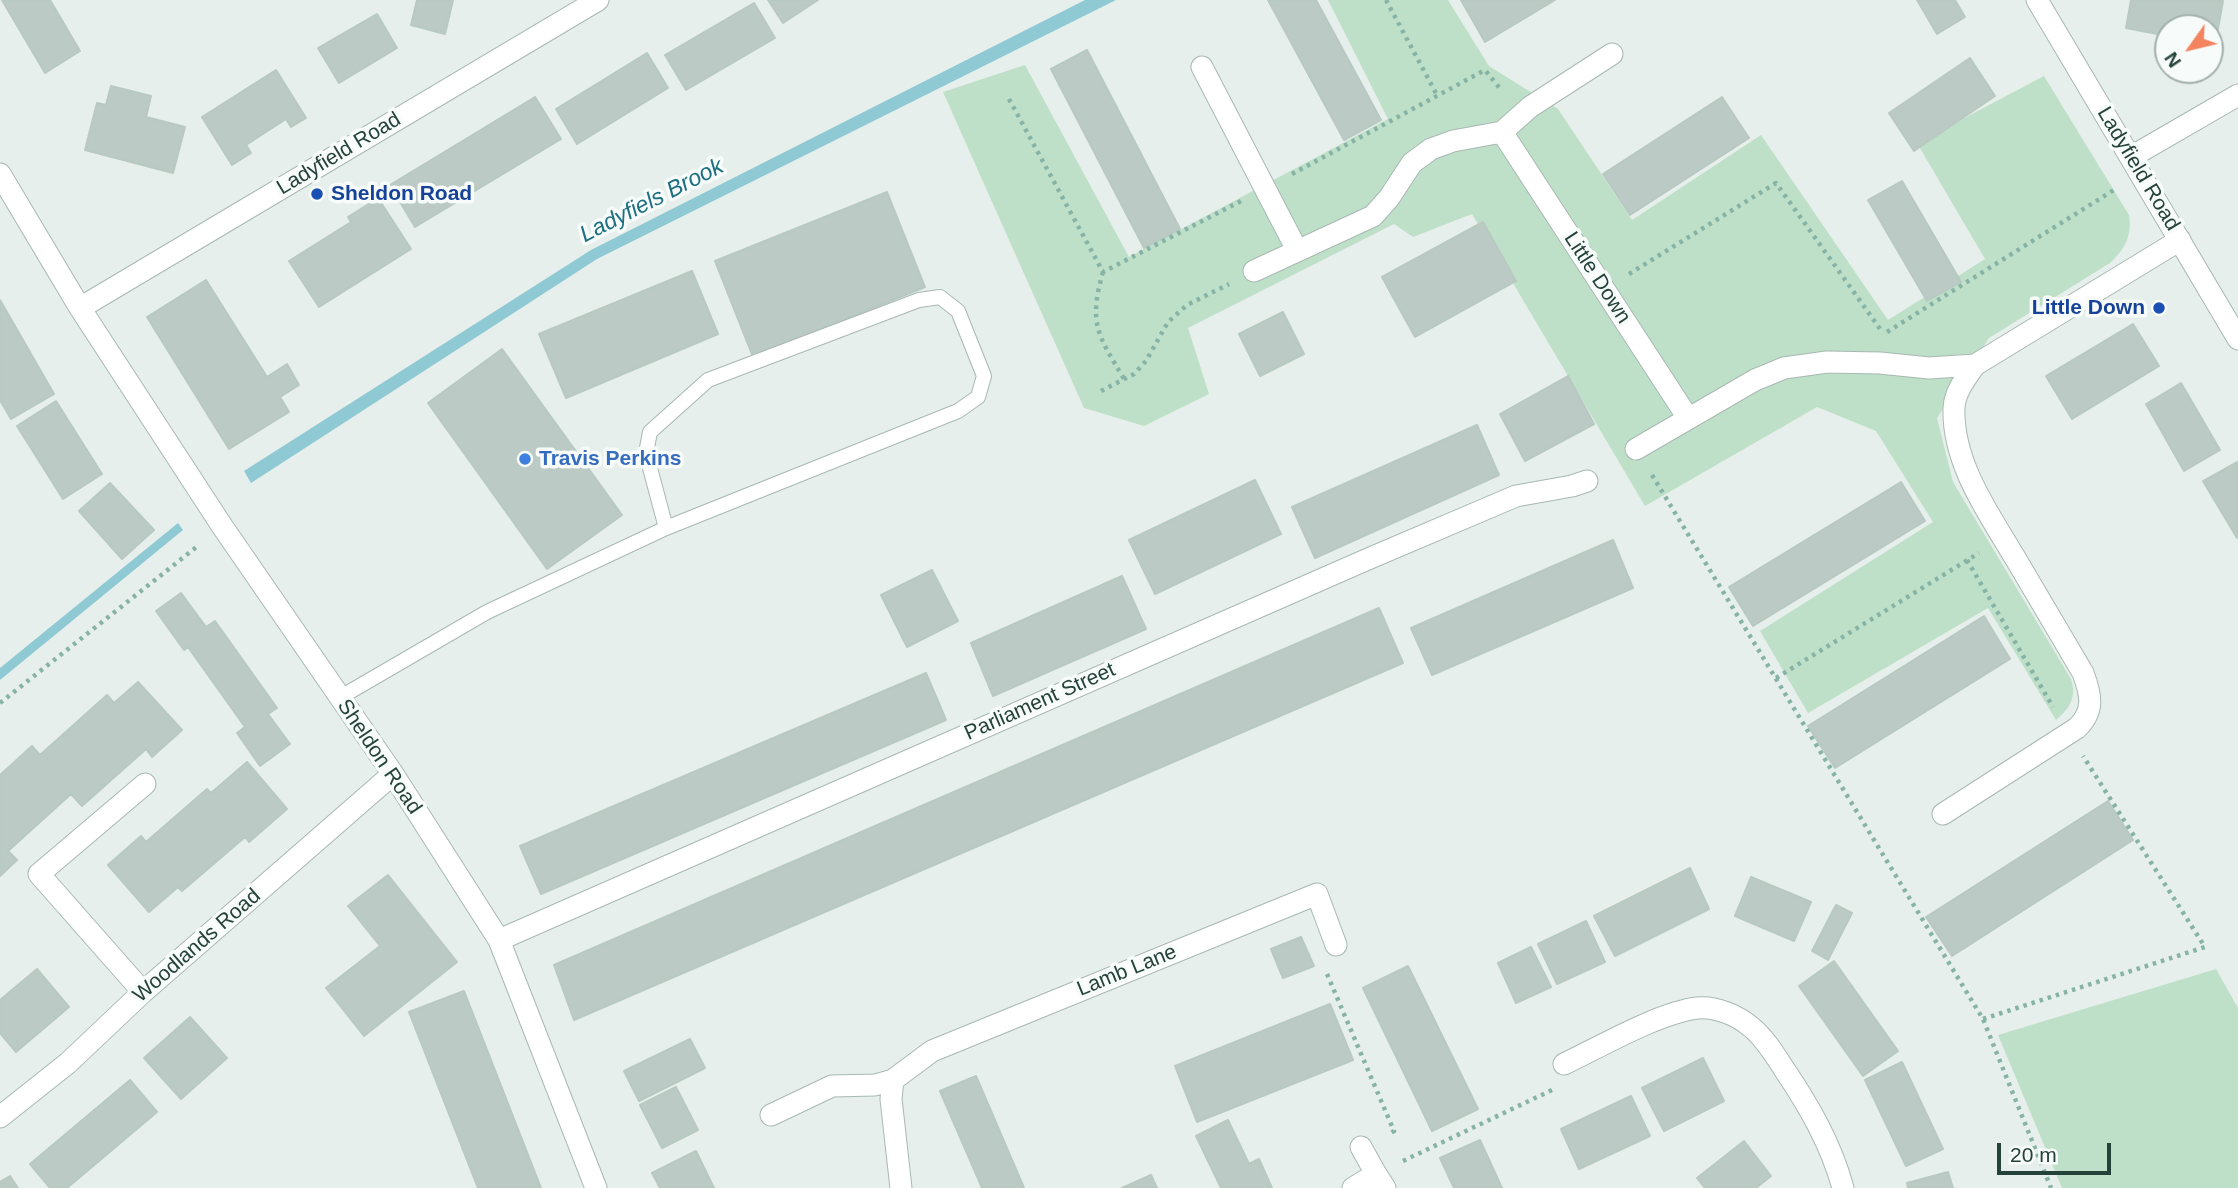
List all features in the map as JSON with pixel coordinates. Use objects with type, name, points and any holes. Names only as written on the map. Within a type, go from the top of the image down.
[{"type":"street","name":"Ladyfield Road","points":[[80,308],[575,6],[598,0]]},
{"type":"street","name":"Ladyfield Road","points":[[2037,0],[2238,339]]},
{"type":"street","points":[[1254,271],[1373,216],[1389,198],[1412,163],[1431,149],[1453,141],[1502,132],[1521,113],[1612,54]]},
{"type":"street","points":[[1202,67],[1297,250]]},
{"type":"street","points":[[2136,165],[2238,95]]},
{"type":"street","name":"Little Down","points":[[1502,132],[1688,418]]},
{"type":"street","name":"Sheldon Road","points":[[0,174],[80,308],[222,526],[393,775],[499,940],[596,1188]]},
{"type":"street","points":[[1943,814],[2077,728],[2086,720],[2091,706],[2091,697],[2083,673],[1968,472],[1955,427],[1954,404],[1961,384],[1975,365],[2180,240]]},
{"type":"street","points":[[1636,449],[1755,380],[1784,368],[1827,362],[1880,363],[1929,368],[1975,365]]},
{"type":"street","name":"Parliament Street","points":[[499,940],[1516,496],[1587,481]]},
{"type":"street","name":"Woodlands Road","points":[[0,1117],[68,1063],[143,992],[393,775]]},
{"type":"street","points":[[143,992],[39,874],[145,783]]},
{"type":"street","name":"Lamb Lane","points":[[771,1115],[832,1086],[875,1085],[893,1080],[944,1045],[1317,894],[1336,945]]},
{"type":"street","points":[[1564,1064],[1669,1015],[1698,1008],[1723,1010],[1751,1027],[1776,1056],[1814,1114],[1839,1172],[1843,1188]]},
{"type":"street","points":[[893,1080],[891,1099],[901,1188]]},
{"type":"street","points":[[1353,1188],[1380,1181],[1361,1147]]},
{"type":"lane","points":[[339,698],[487,612],[666,528],[958,411],[978,397],[984,376],[958,311],[940,297],[919,300],[708,380],[650,432],[646,453],[666,528]]},
{"type":"path","points":[[1386,0],[1437,95]]},
{"type":"path","points":[[1103,272],[1485,70],[1521,113]]},
{"type":"path","points":[[1009,99],[1103,272],[1096,295],[1094,316],[1104,345],[1124,379]]},
{"type":"path","points":[[1884,334],[2136,165]]},
{"type":"path","points":[[1604,290],[1776,183],[1884,334],[1880,363]]},
{"type":"path","points":[[1101,391],[1134,374],[1146,361],[1168,322],[1187,305],[1254,271]]},
{"type":"path","points":[[1636,449],[1983,1019],[2051,1188]]},
{"type":"path","points":[[0,704],[222,526]]},
{"type":"path","points":[[1776,678],[2004,537]]},
{"type":"path","points":[[1336,945],[1344,964],[1326,971],[1394,1131],[1361,1147]]},
{"type":"path","points":[[1983,1019],[2205,947]]},
{"type":"path","points":[[1380,1181],[1553,1091],[1545,1072],[1564,1064]]},
{"type":"green space","points":[[1328,0],[1448,0],[1489,66],[1558,109],[1632,220],[1761,135],[1888,320],[1985,259],[1917,143],[2044,76],[2129,215],[2128,236],[2120,253],[2110,263],[1989,338],[1937,418],[1953,482],[2071,679],[2073,697],[2061,716],[2056,720],[1988,608],[1808,713],[1760,631],[1933,522],[1876,431],[1817,407],[1645,506],[1472,214],[1413,237],[1394,224],[1188,328],[1209,394],[1144,426],[1084,408],[943,92],[1025,65],[1129,257],[1388,119]]},
{"type":"green space","points":[[2216,969],[2238,1008],[2238,1188],[2062,1188],[1998,1035]]},
{"type":"water","points":[[1085,0],[1116,0],[597,259],[251,483],[244,471],[591,250]]},
{"type":"water","points":[[178,523],[183,530],[0,680],[0,668]]},
{"type":"building","points":[[2,0],[50,0],[80,51],[45,73]]},
{"type":"building","points":[[417,0],[453,0],[445,34],[411,25]]},
{"type":"building","points":[[768,0],[818,0],[783,23]]},
{"type":"building","points":[[1268,0],[1316,0],[1381,120],[1344,140]]},
{"type":"building","points":[[1461,0],[1555,0],[1485,42]]},
{"type":"building","points":[[1917,0],[1955,0],[1965,17],[1937,34]]},
{"type":"building","points":[[2131,0],[2223,1],[2221,14],[2154,14],[2154,33],[2126,28]]},
{"type":"building","points":[[754,3],[775,38],[686,90],[665,55]]},
{"type":"building","points":[[377,14],[397,48],[339,83],[318,48]]},
{"type":"building","points":[[1087,50],[1180,229],[1144,248],[1051,69]]},
{"type":"building","points":[[647,53],[668,88],[577,144],[556,109]]},
{"type":"building","points":[[1970,58],[1995,96],[1914,151],[1889,113]]},
{"type":"building","points":[[276,70],[306,118],[291,127],[286,119],[246,145],[251,153],[232,165],[202,117]]},
{"type":"building","points":[[111,86],[151,96],[146,117],[185,127],[173,173],[85,150],[97,103],[106,105]]},
{"type":"building","points":[[535,97],[561,139],[415,227],[390,185]]},
{"type":"building","points":[[1722,97],[1749,138],[1630,215],[1603,174]]},
{"type":"building","points":[[1902,181],[1961,282],[1927,301],[1868,200]]},
{"type":"building","points":[[887,192],[925,287],[753,357],[715,261]]},
{"type":"building","points":[[378,198],[411,249],[319,307],[289,261],[351,222],[348,217]]},
{"type":"building","points":[[1483,222],[1516,281],[1415,337],[1382,277]]},
{"type":"building","points":[[692,271],[718,334],[566,398],[539,334]]},
{"type":"building","points":[[206,280],[267,377],[287,364],[299,385],[280,397],[289,412],[229,449],[147,317]]},
{"type":"building","points":[[0,300],[54,394],[11,419],[0,400]]},
{"type":"building","points":[[1283,312],[1304,354],[1260,376],[1239,334]]},
{"type":"building","points":[[2133,324],[2159,366],[2072,419],[2046,376]]},
{"type":"building","name":"Travis Perkins","points":[[502,349],[622,515],[547,569],[428,403]]},
{"type":"building","points":[[1568,376],[1594,424],[1525,461],[1500,414]]},
{"type":"building","points":[[2181,383],[2220,450],[2184,471],[2146,404]]},
{"type":"building","points":[[56,401],[102,474],[63,499],[17,426]]},
{"type":"building","points":[[1477,425],[1499,475],[1315,558],[1292,507]]},
{"type":"building","points":[[2237,462],[2238,464],[2237,538],[2203,481]]},
{"type":"building","points":[[1255,480],[1281,534],[1155,594],[1129,540]]},
{"type":"building","points":[[1901,482],[1925,521],[1753,626],[1729,587]]},
{"type":"building","points":[[110,483],[154,530],[122,559],[79,511]]},
{"type":"building","points":[[1613,540],[1633,588],[1432,675],[1411,628]]},
{"type":"building","points":[[932,570],[958,621],[907,647],[881,595]]},
{"type":"building","points":[[1122,576],[1146,629],[993,696],[971,643]]},
{"type":"building","points":[[181,593],[206,627],[215,621],[277,708],[268,714],[290,744],[260,766],[237,733],[245,727],[188,647],[184,650],[156,611]]},
{"type":"building","points":[[1379,608],[1403,663],[574,1020],[554,965]]},
{"type":"building","points":[[1984,616],[2010,659],[1835,768],[1808,726]]},
{"type":"building","points":[[926,673],[946,720],[541,894],[520,846]]},
{"type":"building","points":[[138,682],[182,730],[152,757],[146,749],[82,806],[71,794],[8,851],[17,860],[0,876],[0,775],[32,746],[40,755],[107,695],[114,703]]},
{"type":"building","points":[[247,762],[287,809],[249,842],[245,837],[182,891],[178,887],[149,912],[108,865],[141,836],[146,842],[207,789],[211,793]]},
{"type":"building","points":[[2108,801],[2133,840],[1952,956],[1926,917]]},
{"type":"building","points":[[1690,868],[1709,909],[1615,956],[1594,916]]},
{"type":"building","points":[[388,875],[457,962],[364,1036],[326,988],[380,946],[348,906]]},
{"type":"building","points":[[1751,877],[1811,902],[1794,941],[1735,916]]},
{"type":"building","points":[[1836,905],[1852,913],[1828,960],[1812,951]]},
{"type":"building","points":[[1586,921],[1605,962],[1557,984],[1538,944]]},
{"type":"building","points":[[1301,937],[1314,966],[1283,978],[1271,949]]},
{"type":"building","points":[[1531,947],[1551,987],[1516,1003],[1498,963]]},
{"type":"building","points":[[1834,961],[1898,1051],[1863,1076],[1799,986]]},
{"type":"building","points":[[1408,966],[1478,1109],[1432,1131],[1363,988]]},
{"type":"building","points":[[37,969],[69,1007],[16,1052],[0,1033],[0,1000]]},
{"type":"building","points":[[464,991],[541,1188],[478,1188],[409,1012]]},
{"type":"building","points":[[1330,1004],[1353,1060],[1197,1122],[1175,1066]]},
{"type":"building","points":[[190,1017],[227,1058],[181,1099],[144,1058]]},
{"type":"building","points":[[690,1039],[705,1068],[639,1101],[624,1071]]},
{"type":"building","points":[[1703,1058],[1724,1101],[1664,1131],[1642,1088]]},
{"type":"building","points":[[1902,1062],[1943,1149],[1906,1166],[1865,1080]]},
{"type":"building","points":[[976,1076],[1024,1188],[982,1188],[940,1091]]},
{"type":"building","points":[[130,1080],[157,1112],[67,1188],[50,1188],[30,1164]]},
{"type":"building","points":[[676,1087],[698,1130],[662,1148],[640,1105]]},
{"type":"building","points":[[1631,1096],[1650,1136],[1579,1169],[1561,1129]]},
{"type":"building","points":[[1228,1120],[1249,1164],[1259,1159],[1272,1188],[1221,1188],[1196,1136]]},
{"type":"building","points":[[1480,1140],[1502,1188],[1454,1188],[1440,1158]]},
{"type":"building","points":[[1744,1141],[1771,1176],[1756,1188],[1705,1188],[1697,1178]]},
{"type":"building","points":[[696,1151],[714,1188],[660,1188],[652,1173]]},
{"type":"building","points":[[1948,1172],[1953,1188],[1908,1188],[1907,1183]]},
{"type":"building","points":[[1151,1175],[1157,1188],[1122,1188]]},
{"type":"building","points":[[10,1176],[18,1188],[0,1188],[0,1182]]},
{"type":"place","name":"Sheldon Road","points":[[317,194]]},
{"type":"place","name":"Little Down","points":[[2159,308]]},
{"type":"place","name":"Travis Perkins","points":[[525,459]]},
{"type":"water label","name":"Ladyfiels Brook","points":[[652,201]]}]
